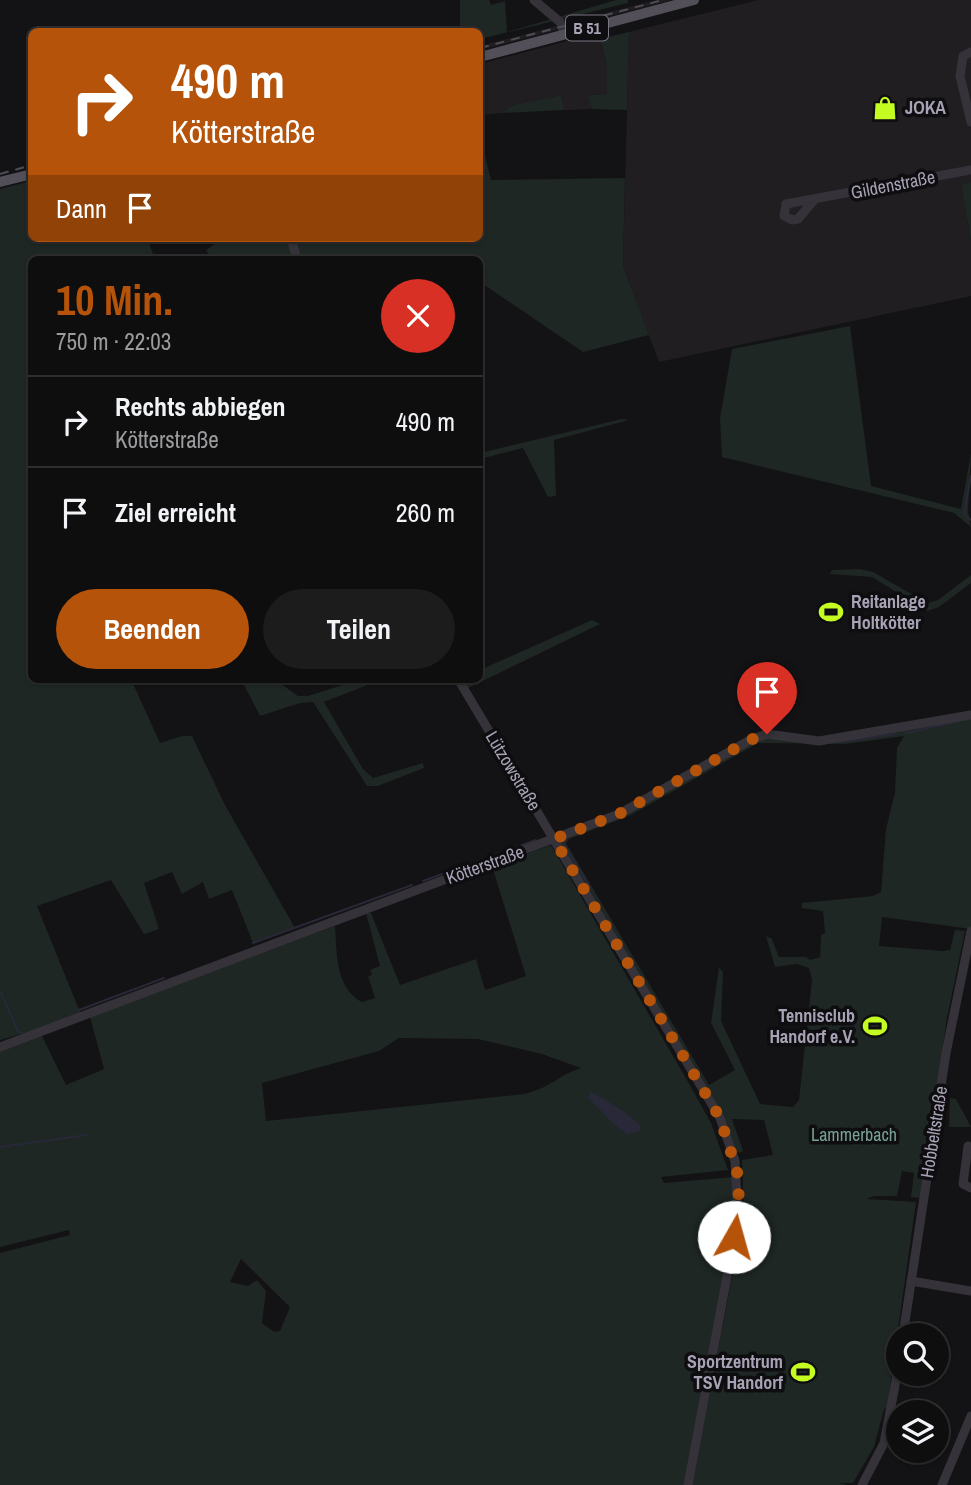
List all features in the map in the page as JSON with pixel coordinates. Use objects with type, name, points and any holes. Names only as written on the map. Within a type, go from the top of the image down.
[{"type":"main road","name":"B 51","points":[[483,56],[694,0]]},
{"type":"main road","points":[[0,182],[28,175]]},
{"type":"street","points":[[534,0],[560,22],[565,34]]},
{"type":"street","points":[[971,52],[963,56],[960,65],[971,122]]},
{"type":"street","name":"Gildenstraße","points":[[814,200],[971,170]]},
{"type":"street","name":"Lützowstraße","points":[[460,683],[720,1118],[735,1161],[738,1217],[688,1485]]},
{"type":"street","name":"Kötterstraße","points":[[0,1047],[619,814],[750,740],[767,734],[819,741],[971,715]]},
{"type":"street","name":"Hobbeltstraße","points":[[905,1323],[949,1035],[971,931]]},
{"type":"street","points":[[968,1146],[964,1184],[971,1188]]},
{"type":"street","points":[[911,1281],[971,1291]]},
{"type":"street","points":[[862,1485],[884,1443],[895,1386]]},
{"type":"street","points":[[942,1485],[970,1423]]},
{"type":"shaded area","points":[[656,0],[671,0],[483,49],[483,45]]},
{"type":"shaded area","points":[[758,0],[971,0],[971,182],[961,185],[971,241],[971,296],[659,362],[623,266],[629,32]]},
{"type":"shaded area","points":[[598,33],[607,66],[607,94],[589,95],[592,109],[565,110],[561,95],[513,105],[501,113],[483,115],[483,63]]},
{"type":"green space","points":[[460,0],[489,0],[491,5],[505,1],[507,32],[616,0],[628,0],[628,3],[483,38],[483,28],[460,28]]},
{"type":"green space","points":[[629,32],[627,110],[592,109],[588,95],[607,94],[607,66],[600,39]]},
{"type":"green space","points":[[561,95],[565,110],[501,113],[513,105]]},
{"type":"green space","points":[[483,148],[491,180],[625,178],[623,266],[649,335],[583,352],[483,284],[483,256],[209,256],[206,250],[218,242],[483,242]]},
{"type":"green space","points":[[28,182],[28,242],[149,242],[154,256],[28,256],[28,683],[133,683],[160,743],[182,736],[192,736],[225,805],[295,928],[253,943],[232,890],[209,899],[203,882],[182,894],[172,872],[144,883],[159,929],[144,934],[111,880],[37,906],[82,1017],[0,1040],[0,189]]},
{"type":"green space","points":[[971,182],[971,241],[961,185]]},
{"type":"green space","points":[[850,326],[871,486],[961,509],[971,453],[968,512],[971,527],[954,513],[722,457],[720,418],[732,349]]},
{"type":"green space","points":[[622,419],[629,420],[554,440],[556,496],[548,497],[523,448],[483,458],[483,452]]},
{"type":"green space","points":[[860,569],[873,572],[927,603],[938,600],[971,575],[971,583],[939,607],[927,611],[872,577],[830,574],[832,570]]},
{"type":"green space","points":[[592,620],[600,624],[483,681],[483,669]]},
{"type":"green space","points":[[243,683],[280,683],[298,696],[308,696],[349,683],[373,683],[324,702],[363,769],[373,778],[423,763],[424,768],[378,786],[367,786],[313,702],[300,703],[260,716]]},
{"type":"green space","points":[[460,683],[478,683],[464,690]]},
{"type":"green space","points":[[971,717],[971,929],[882,917],[879,946],[950,950],[955,930],[965,931],[947,1018],[921,1198],[911,1197],[914,1173],[902,1171],[897,1196],[874,1196],[867,1199],[916,1202],[899,1323],[886,1323],[886,1386],[890,1386],[888,1400],[874,1447],[853,1483],[839,1483],[848,1485],[692,1485],[744,1215],[742,1160],[773,1155],[764,1120],[732,1119],[743,1151],[740,1153],[735,1150],[560,841],[619,814],[767,734],[819,741]],"holes":[[[904,736],[897,748],[895,793],[886,829],[881,892],[873,896],[802,903],[802,908],[823,911],[825,933],[821,935],[820,957],[810,960],[806,957],[779,957],[772,939],[766,936],[775,967],[797,964],[809,968],[812,980],[799,1100],[793,1107],[760,1104],[721,1021],[723,972],[719,967],[711,1023],[735,1070],[709,1085],[566,843],[569,839],[631,815],[758,743],[846,744]]]},
{"type":"green space","points":[[551,845],[711,1123],[728,1170],[661,1177],[664,1183],[733,1177],[735,1218],[685,1485],[0,1485],[0,1253],[70,1235],[69,1230],[0,1247],[0,1049],[41,1034],[66,1085],[104,1069],[90,1017],[335,926],[339,969],[347,988],[362,1002],[375,998],[368,976],[372,975],[370,970],[380,966],[366,913],[371,913],[400,985],[476,959],[485,990],[526,976],[492,866]],"holes":[[[399,1038],[478,1039],[542,1054],[581,1068],[524,1094],[266,1121],[262,1083],[379,1051]],[[241,1259],[290,1307],[280,1331],[274,1332],[262,1323],[266,1291],[257,1280],[248,1286],[230,1282]]]},
{"type":"green space","points":[[950,1098],[956,1099],[971,1127],[949,1127]]},
{"type":"water","points":[[590,1092],[631,1117],[641,1126],[640,1131],[627,1134],[622,1131],[588,1098]]},
{"type":"waterway","points":[[971,476],[964,514],[971,520]]},
{"type":"waterway","points":[[906,733],[960,721]]},
{"type":"waterway","points":[[839,742],[896,734]]},
{"type":"waterway","points":[[567,838],[564,843],[566,848],[590,887]]},
{"type":"waterway","points":[[423,881],[536,840]]},
{"type":"waterway","points":[[253,943],[412,885]]},
{"type":"waterway","points":[[79,1010],[164,978]]},
{"type":"waterway","points":[[0,991],[18,1031],[22,1033]]},
{"type":"waterway","name":"Lammerbach","points":[[0,1147],[87,1135]]},
{"type":"railway","points":[[483,47],[663,0]]},
{"type":"railway","points":[[0,174],[28,166]]},
{"type":"place","name":"JOKA","points":[[885,108]]},
{"type":"place","name":"Reitanlage Holtkötter","points":[[831,612]]},
{"type":"place","name":"Tennisclub Handorf e.V.","points":[[875,1026]]},
{"type":"place","name":"Sportzentrum TSV Handorf","points":[[803,1372]]},
{"type":"route","points":[[734,1237],[739,1200],[737,1171],[720,1118],[554,839],[619,814],[750,740],[767,734]]}]
